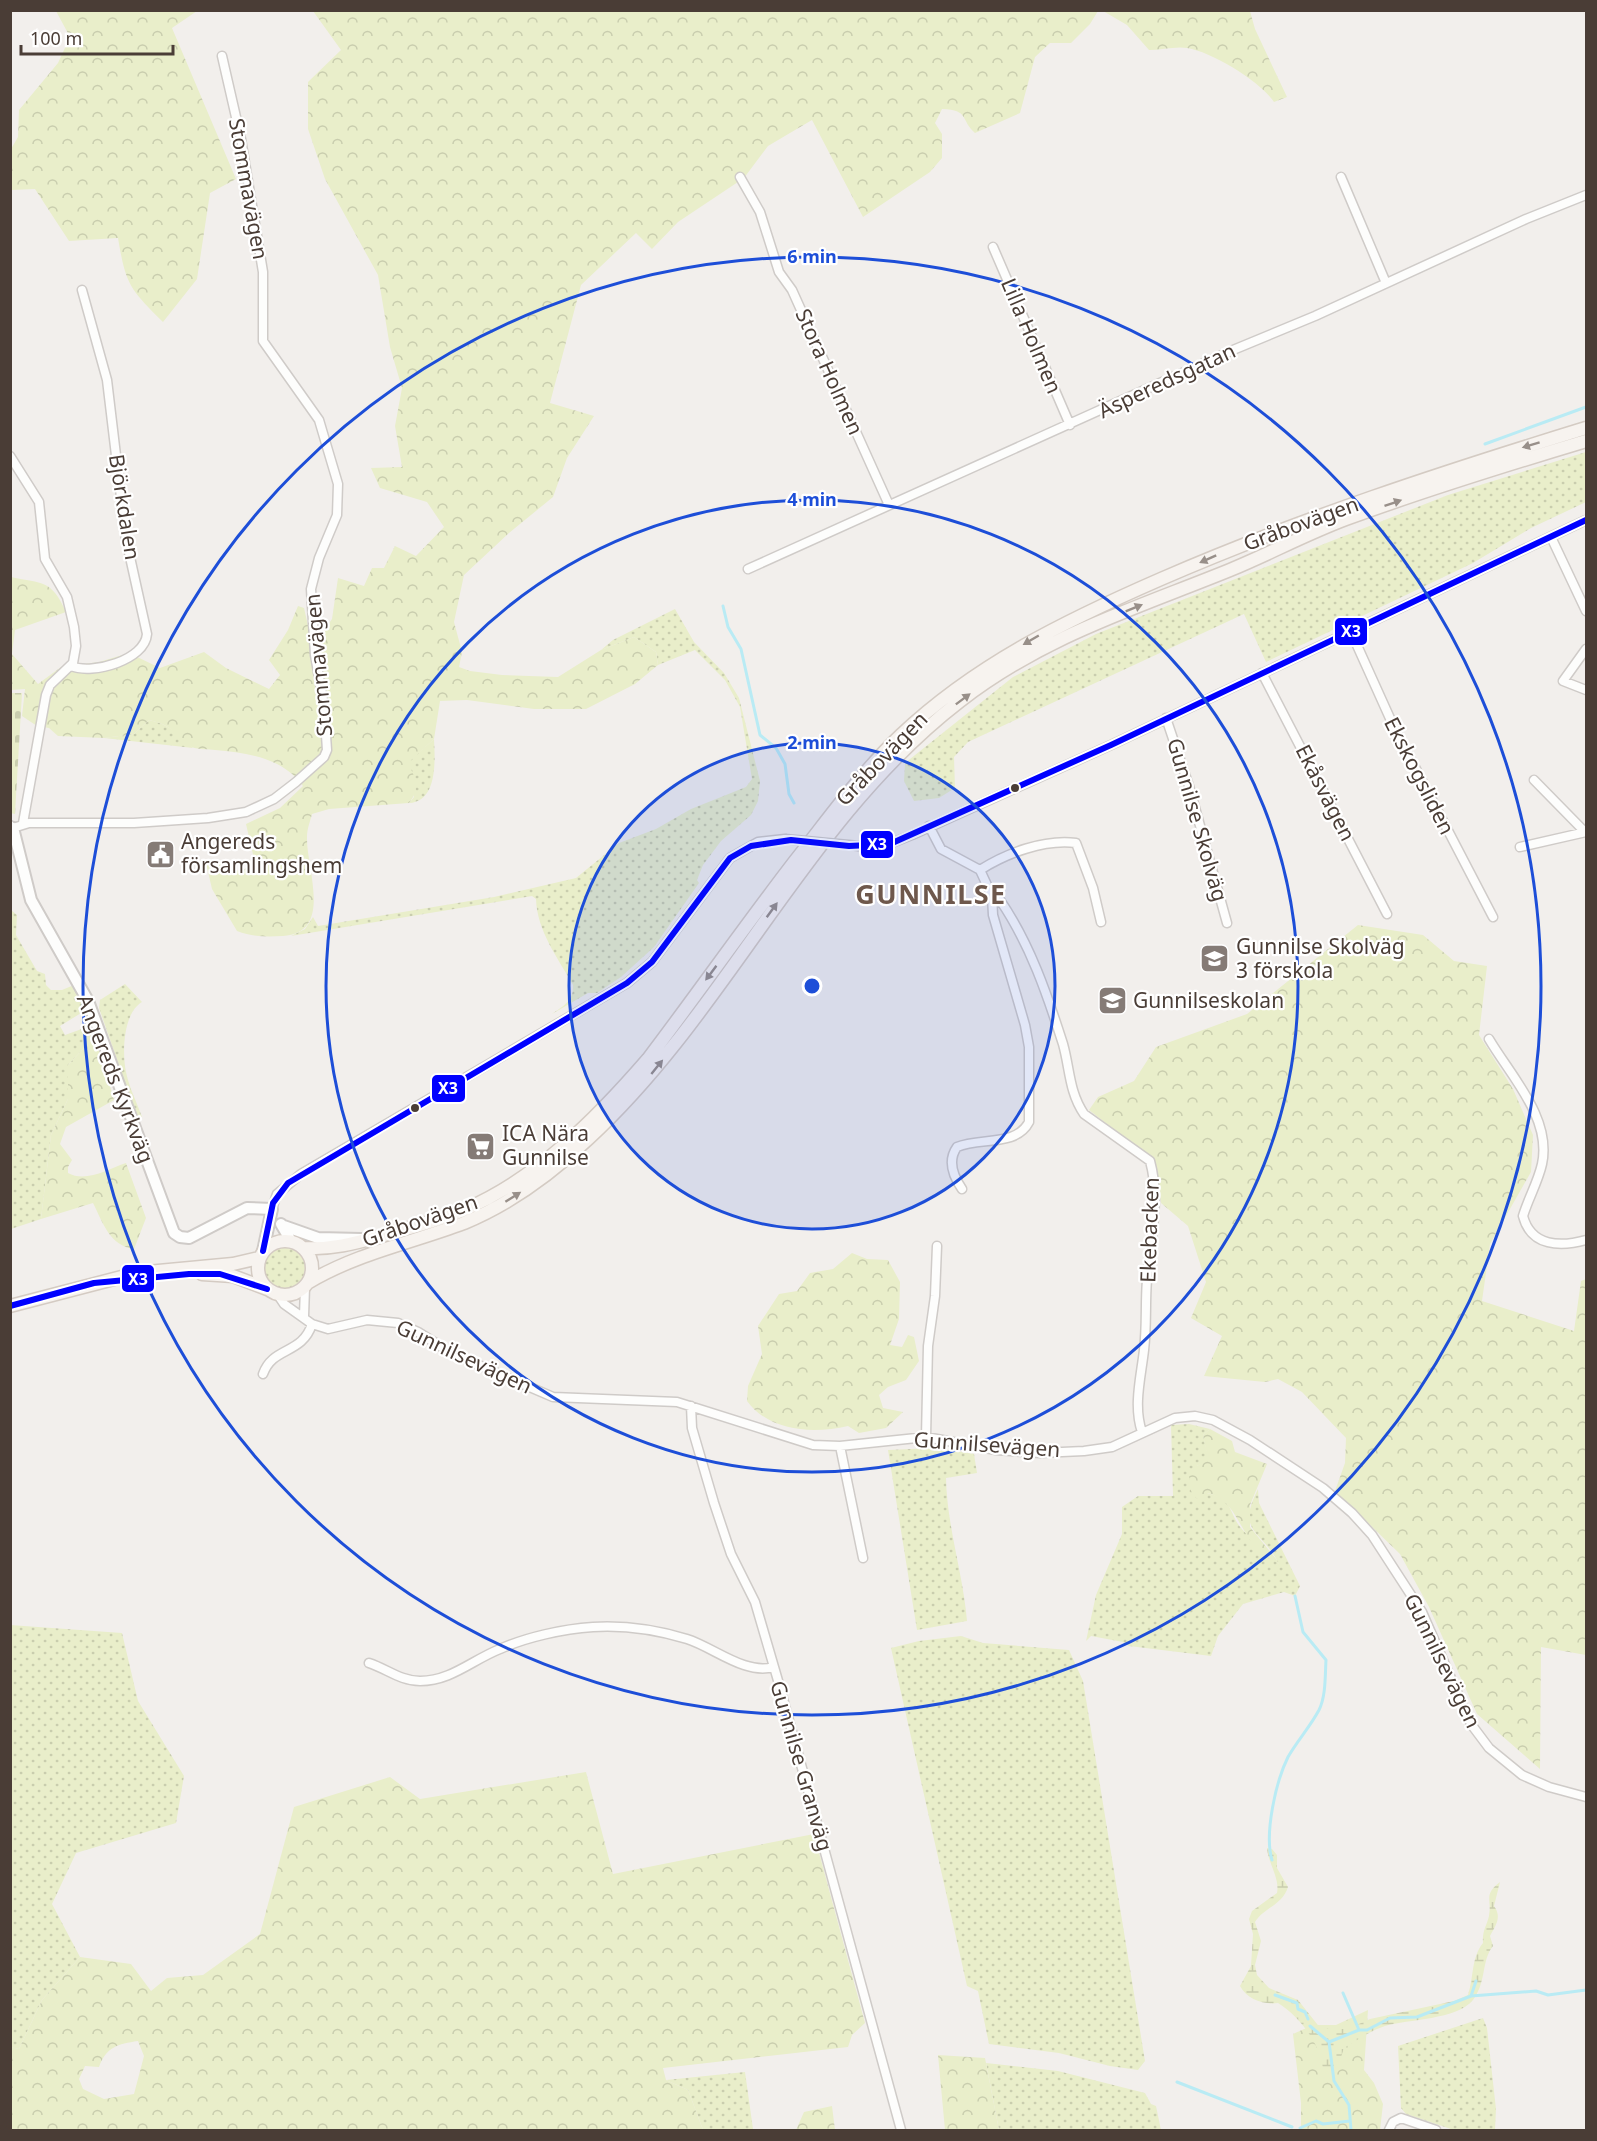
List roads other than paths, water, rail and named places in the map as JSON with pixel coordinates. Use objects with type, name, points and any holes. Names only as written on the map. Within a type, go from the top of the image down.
[{"type":"main road","name":"Gråbovägen","points":[[303,1248],[327,1250],[441,1218],[492,1195],[523,1177],[586,1125],[648,1059],[851,786],[902,734],[980,672],[1050,630],[1223,552],[1476,462],[1587,428]]},
{"type":"main road","name":"Gråbovägen","points":[[307,1284],[352,1259],[464,1222],[498,1206],[530,1186],[586,1141],[624,1104],[670,1050],[859,796],[906,747],[962,699],[993,677],[1070,633],[1232,569],[1343,520],[1484,472],[1587,441]]},
{"type":"main road","points":[[10,1306],[94,1283],[137,1273],[233,1264],[261,1255],[273,1243],[291,1241],[303,1248],[311,1261],[307,1284],[293,1295],[272,1292],[220,1274],[189,1274],[94,1283]]},
{"type":"main road","points":[[261,1255],[257,1272],[272,1292]]},
{"type":"street","name":"Stommavägen","points":[[15,825],[134,823],[208,818],[246,812],[274,799],[324,757],[327,750],[324,706],[315,655],[311,589],[319,558],[337,515],[338,484],[319,420],[263,341],[264,272],[241,139],[222,56]]},
{"type":"street","name":"Stora Holmen","points":[[740,177],[760,212],[779,272],[792,290],[889,505]]},
{"type":"street","points":[[1341,177],[1386,283]]},
{"type":"street","name":"Äsperedsgatan","points":[[748,569],[1526,219],[1587,195]]},
{"type":"street","name":"Lilla Holmen","points":[[993,247],[1070,425]]},
{"type":"street","name":"Björkdalen","points":[[71,666],[85,668],[131,657],[142,649],[147,634],[126,539],[107,380],[82,290]]},
{"type":"street","points":[[10,456],[39,502],[45,560],[69,606],[76,646],[71,666],[50,685],[46,695],[15,825]]},
{"type":"street","points":[[261,1255],[277,1194],[302,1174],[627,983],[652,962],[730,858],[758,842],[785,839],[859,846],[890,844],[1166,718],[1587,520]]},
{"type":"street","points":[[1551,537],[1587,611]]},
{"type":"street","name":"Ekskogsliden","points":[[1351,632],[1393,725],[1493,917]]},
{"type":"street","points":[[1587,649],[1563,681],[1587,690]]},
{"type":"street","name":"Ekåsvägen","points":[[1262,673],[1387,914]]},
{"type":"street","name":"Gunnilse Skolväg","points":[[1166,718],[1189,786],[1227,923]]},
{"type":"street","points":[[1534,780],[1586,832]]},
{"type":"street","name":"Angereds Kyrkväg","points":[[15,825],[31,900],[88,1001],[174,1233],[180,1237],[189,1238],[247,1208],[272,1212]]},
{"type":"street","points":[[929,826],[941,849],[980,870],[992,896],[993,915],[1025,1025],[1031,1116],[1026,1128],[1017,1134],[1001,1140],[957,1147],[951,1159],[952,1168],[962,1189]]},
{"type":"street","points":[[1520,847],[1586,832]]},
{"type":"street","points":[[980,870],[995,861],[1029,848],[1065,842],[1076,843],[1093,888],[1101,922]]},
{"type":"street","name":"Ekebacken","points":[[992,896],[1000,900],[1029,950],[1069,1065],[1070,1086],[1084,1114],[1145,1156],[1150,1161],[1154,1172],[1154,1221],[1139,1388],[1138,1422],[1142,1432]]},
{"type":"street","points":[[1489,1039],[1530,1104],[1542,1142],[1542,1163],[1523,1216],[1525,1225],[1537,1238],[1546,1243],[1570,1244],[1587,1240]]},
{"type":"street","points":[[272,1212],[284,1226],[291,1241]]},
{"type":"street","points":[[284,1226],[318,1238],[367,1240]]},
{"type":"street","points":[[926,1437],[928,1346],[935,1296],[937,1246]]},
{"type":"street","points":[[304,1316],[307,1284]]},
{"type":"street","points":[[263,1374],[273,1357],[305,1340],[312,1324],[304,1316],[284,1304],[272,1292]]},
{"type":"street","name":"Gunnilsevägen","points":[[312,1324],[328,1329],[367,1320],[398,1323],[418,1332],[453,1354],[553,1397],[632,1398],[691,1406],[813,1445],[840,1446],[926,1437],[996,1450],[1040,1453],[1112,1447],[1175,1418],[1195,1416],[1213,1420],[1250,1440],[1323,1488],[1352,1513],[1372,1536],[1422,1612],[1471,1724],[1489,1748],[1522,1775],[1587,1797]]},
{"type":"street","name":"Gunnilse Granväg","points":[[691,1406],[692,1428],[714,1503],[731,1554],[755,1602],[901,2130]]},
{"type":"street","points":[[840,1446],[862,1558]]},
{"type":"street","points":[[369,1663],[405,1680],[445,1678],[500,1649],[562,1631],[593,1627],[656,1630],[690,1640],[755,1667],[773,1667]]},
{"type":"street","points":[[1389,2130],[1393,2122],[1401,2118],[1436,2130]]},
{"type":"waterway","points":[[1485,444],[1586,407]]},
{"type":"waterway","points":[[723,606],[728,627],[741,649],[760,735],[776,748],[785,764],[789,794],[794,803]]},
{"type":"waterway","points":[[1272,1860],[1270,1822],[1279,1780],[1288,1757],[1319,1710],[1325,1686],[1326,1660],[1303,1632],[1295,1596]]},
{"type":"waterway","points":[[1471,1996],[1476,1981]]},
{"type":"waterway","points":[[1329,2042],[1359,2030],[1367,2030],[1390,2018],[1417,2017],[1471,1996],[1536,1991],[1548,1995],[1586,1990]]},
{"type":"waterway","points":[[1343,1993],[1359,2030]]},
{"type":"waterway","points":[[1275,1995],[1297,2003],[1298,2009],[1305,2012],[1308,2019]]},
{"type":"waterway","points":[[1310,2026],[1329,2042],[1334,2081],[1349,2105],[1351,2130]]},
{"type":"waterway","points":[[1177,2082],[1292,2127]]},
{"type":"waterway","points":[[1300,2128],[1316,2121],[1323,2124],[1350,2121]]},
{"type":"place","name":"Angereds församlingshem","points":[[160,854]]},
{"type":"place","name":"Gunnilse Skolväg 3 förskola","points":[[1215,959]]},
{"type":"place","name":"Gunnilseskolan","points":[[1112,1001]]},
{"type":"place","name":"ICA Nära Gunnilse","points":[[481,1146]]},
{"type":"district","name":"GUNNILSE","points":[[931,895]]}]
